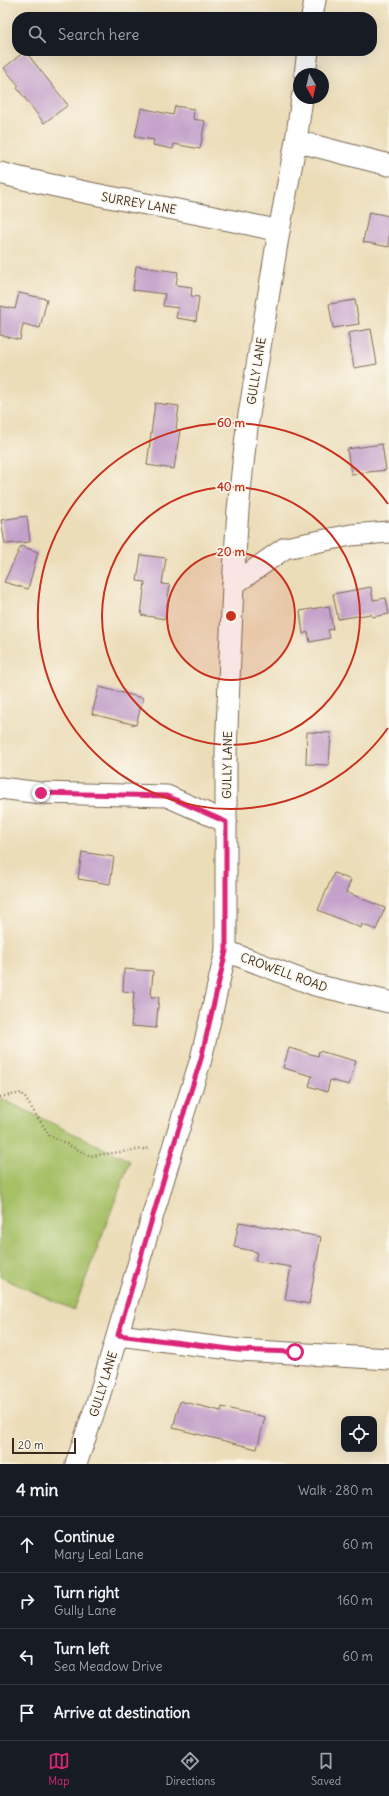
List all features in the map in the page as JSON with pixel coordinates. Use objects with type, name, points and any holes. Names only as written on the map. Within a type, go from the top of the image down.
[{"type":"street","points":[[313,12],[315,0]]},
{"type":"street","points":[[306,68],[307,56]]},
{"type":"street","name":"GULLY LANE","points":[[76,1464],[98,1400],[174,1144],[201,1059],[226,951],[226,752],[233,585],[238,510],[247,427],[301,104]]},
{"type":"street","points":[[296,141],[389,165]]},
{"type":"street","name":"SURREY LANE","points":[[0,173],[90,194],[225,218],[279,231]]},
{"type":"street","points":[[233,585],[285,548],[351,535],[389,532]]},
{"type":"street","points":[[0,788],[41,793],[167,796],[226,822]]},
{"type":"street","name":"CROWELL ROAD","points":[[226,951],[315,985],[389,1002]]},
{"type":"street","points":[[118,1335],[238,1350],[389,1359]]},
{"type":"path","points":[[0,1096],[22,1093],[49,1135],[90,1156],[174,1144]]},
{"type":"green space","points":[[0,1098],[130,1161],[74,1310],[0,1277]]},
{"type":"building","points":[[19,56],[29,56],[68,105],[44,123],[17,88],[19,86],[4,68]]},
{"type":"building","points":[[175,106],[194,109],[193,119],[205,121],[200,149],[174,144],[173,149],[153,145],[154,140],[135,137],[141,108],[173,115]]},
{"type":"building","points":[[369,212],[389,216],[389,247],[363,242]]},
{"type":"building","points":[[136,266],[178,272],[176,285],[192,287],[191,296],[199,297],[196,321],[176,318],[178,308],[163,306],[165,294],[133,290]]},
{"type":"building","points":[[19,293],[47,299],[40,328],[23,324],[20,340],[0,335],[0,306],[15,309]]},
{"type":"building","points":[[355,300],[359,324],[333,328],[329,304]]},
{"type":"building","points":[[371,329],[377,364],[354,368],[348,333]]},
{"type":"building","points":[[155,403],[179,406],[176,429],[180,430],[174,469],[147,465]]},
{"type":"building","points":[[382,444],[386,470],[351,474],[347,449]]},
{"type":"building","points":[[27,516],[30,542],[5,544],[1,520]]},
{"type":"building","points":[[21,546],[38,552],[28,589],[4,582]]},
{"type":"building","points":[[141,555],[166,558],[162,584],[170,585],[165,619],[141,615],[145,582],[137,581]]},
{"type":"building","points":[[371,587],[373,600],[386,598],[389,614],[372,617],[371,614],[338,619],[333,594]]},
{"type":"building","points":[[329,606],[333,629],[328,630],[330,638],[310,642],[308,632],[303,634],[300,611]]},
{"type":"building","points":[[99,687],[143,698],[136,725],[92,714]]},
{"type":"building","points":[[307,732],[331,733],[329,765],[306,764]]},
{"type":"building","points":[[82,852],[114,857],[110,884],[78,879]]},
{"type":"building","points":[[334,873],[351,880],[346,892],[385,908],[376,930],[362,924],[361,928],[318,910]]},
{"type":"building","points":[[124,969],[153,971],[151,997],[159,997],[156,1028],[131,1026],[134,992],[123,991]]},
{"type":"building","points":[[289,1048],[318,1056],[319,1051],[356,1061],[349,1085],[330,1080],[327,1092],[309,1086],[312,1076],[283,1068]]},
{"type":"building","points":[[239,1222],[321,1237],[309,1304],[285,1299],[291,1267],[255,1261],[257,1252],[234,1247]]},
{"type":"building","points":[[180,1401],[221,1411],[222,1407],[265,1417],[257,1449],[173,1428]]},
{"type":"route","points":[[41,793],[167,796],[226,822],[226,951],[201,1059],[174,1144],[118,1335],[238,1350],[295,1352]]}]
